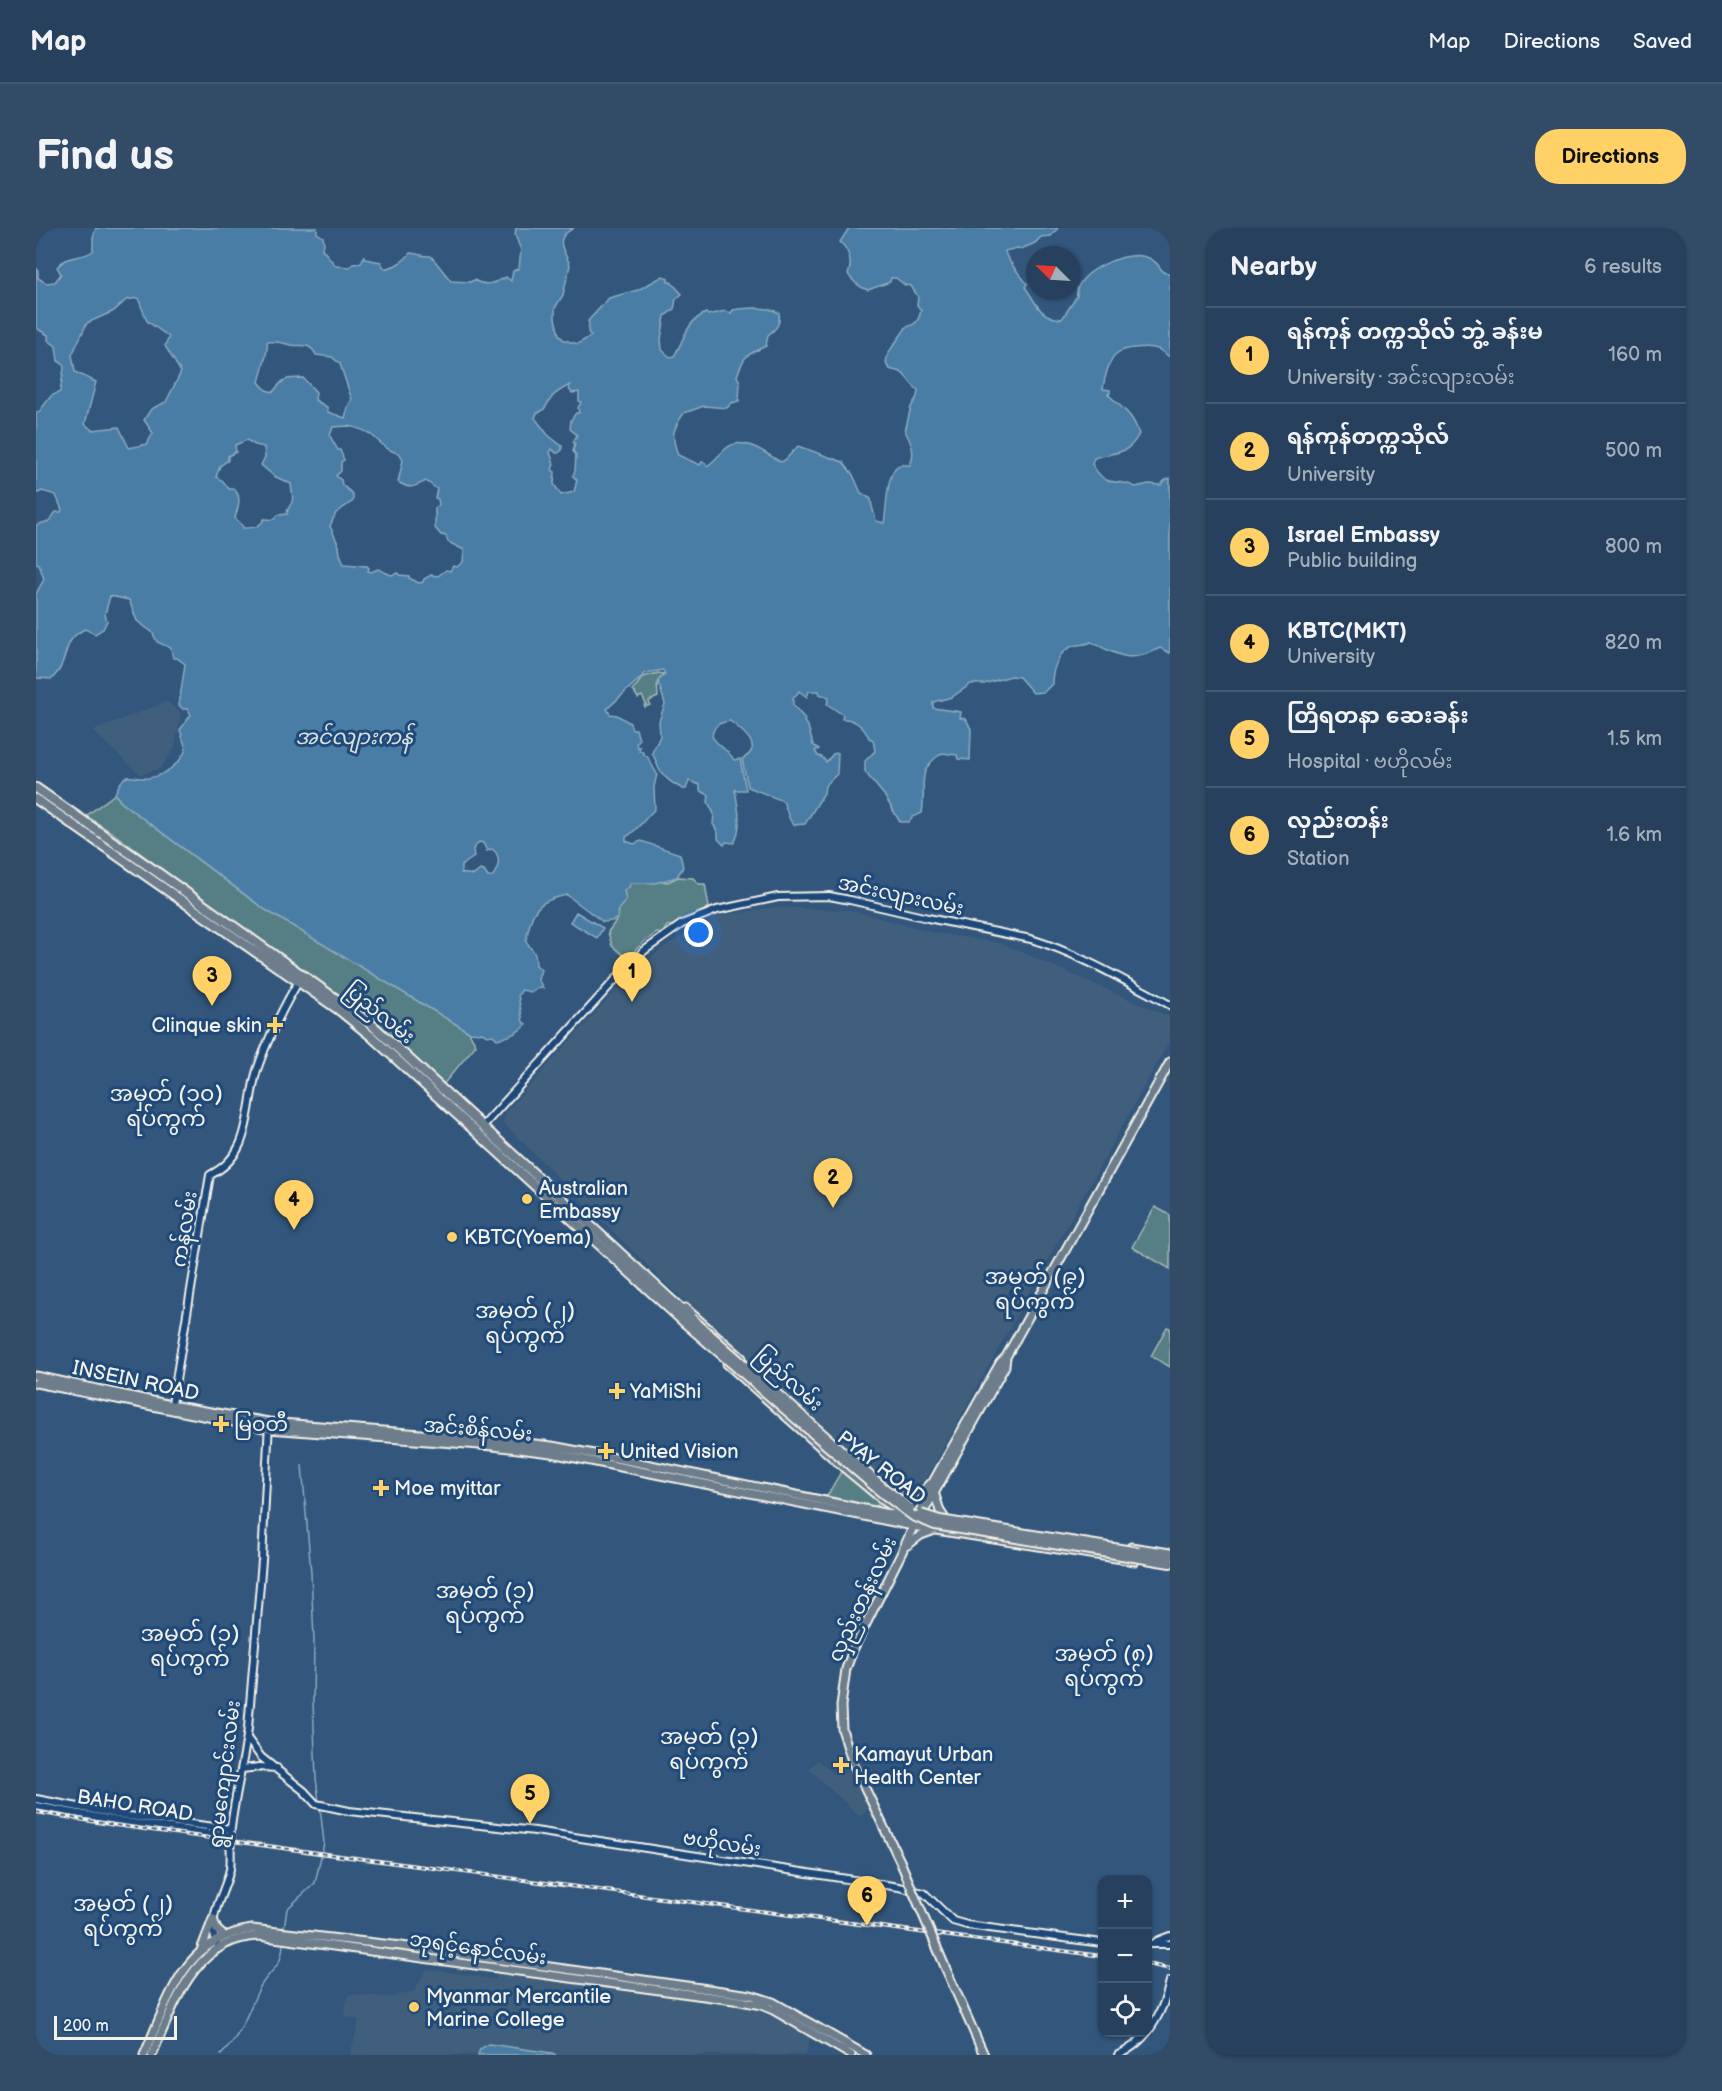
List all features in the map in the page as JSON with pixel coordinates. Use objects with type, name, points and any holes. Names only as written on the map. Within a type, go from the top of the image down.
[{"type":"highway","name":"ပြည်လမ်း","points":[[36,788],[150,867],[301,979]]},
{"type":"highway","name":"ပြည်လမ်း","points":[[36,799],[311,986],[371,1036],[413,1067],[483,1126],[673,1302],[912,1510],[940,1520],[1170,1555]]},
{"type":"highway","points":[[49,808],[55,801]]},
{"type":"highway","points":[[62,817],[67,809]]},
{"type":"highway","points":[[145,874],[150,867]]},
{"type":"highway","name":"ပြည်လမ်း","points":[[413,1067],[470,1126],[662,1303]]},
{"type":"highway","name":"PYAY ROAD","points":[[662,1303],[896,1505],[920,1519],[935,1525],[1170,1564]]},
{"type":"main road","name":"အင်းလျားလမ်း","points":[[483,1126],[624,970],[645,950],[682,924],[717,910],[778,897],[829,897],[1031,939],[1093,964],[1170,1005]]},
{"type":"main road","name":"ကန်လမ်း","points":[[171,1408],[210,1175],[222,1169],[239,1148],[245,1133],[257,1070],[301,979]]},
{"type":"main road","points":[[894,1491],[903,1496],[914,1494],[927,1488],[933,1480],[1000,1363],[1006,1357],[1170,1062]]},
{"type":"main road","points":[[470,1126],[483,1126],[485,1140]]},
{"type":"main road","name":"ပြည်လမ်း","points":[[673,1302],[694,1315],[792,1404],[922,1512],[1170,1555]]},
{"type":"main road","name":"PYAY ROAD","points":[[662,1303],[662,1306],[676,1319],[851,1474]]},
{"type":"main road","points":[[922,1512],[1005,1366],[1006,1357]]},
{"type":"main road","name":"INSEIN ROAD","points":[[36,1376],[171,1408],[230,1416]]},
{"type":"main road","name":"အင်းစိန်လမ်း","points":[[36,1383],[269,1426],[551,1453],[898,1522],[915,1523]]},
{"type":"main road","name":"အင်းစိန်လမ်း","points":[[230,1416],[269,1426],[510,1441],[541,1445],[881,1511]]},
{"type":"main road","name":"ရွာမကျောင်းလမ်း","points":[[217,1944],[213,1919],[229,1872],[230,1832],[246,1738],[262,1560],[269,1426]]},
{"type":"main road","points":[[860,1462],[851,1474],[915,1523]]},
{"type":"main road","points":[[922,1512],[933,1480]]},
{"type":"main road","points":[[934,1492],[944,1517]]},
{"type":"main road","points":[[884,1501],[881,1511],[941,1531],[1170,1564]]},
{"type":"main road","name":"လှည်းတန်းလမ်း","points":[[922,1512],[852,1650],[846,1669],[841,1706],[842,1729],[852,1761],[900,1861],[984,2055]]},
{"type":"main road","name":"ပြည်လမ်း","points":[[915,1523],[944,1517]]},
{"type":"main road","points":[[898,1522],[905,1535],[901,1554]]},
{"type":"main road","points":[[901,1554],[912,1541],[921,1535],[941,1531]]},
{"type":"main road","name":"ဗဟိုလမ်း","points":[[246,1738],[261,1756],[316,1803],[325,1807],[535,1831],[898,1887],[924,1893],[953,1921],[967,1925],[1098,1942]]},
{"type":"main road","points":[[242,1769],[277,1768]]},
{"type":"main road","points":[[36,1799],[230,1832]]},
{"type":"main road","name":"BAHO ROAD","points":[[36,1806],[119,1821],[230,1832]]},
{"type":"main road","points":[[213,1919],[217,1930],[224,1936]]},
{"type":"main road","points":[[200,1951],[213,1919]]},
{"type":"main road","name":"ဘုရင့်နောင်လမ်း","points":[[188,1971],[224,1936],[241,1931],[527,1963],[751,1995],[773,2002],[793,2018],[848,2050],[866,2055]]},
{"type":"main road","name":"ဘုရင့်နောင်လမ်း","points":[[144,2055],[200,1951],[239,1938],[274,1934]]},
{"type":"main road","points":[[1152,1943],[1170,1936]]},
{"type":"main road","points":[[1152,1944],[1170,1944]]},
{"type":"main road","points":[[1118,2055],[1140,2041],[1157,2020],[1170,1981]]},
{"type":"main road","name":"ဘုရင့်နောင်လမ်း","points":[[152,2055],[168,2011]]},
{"type":"shaded area","points":[[167,701],[181,714],[175,747],[161,768],[141,775],[92,731]]},
{"type":"shaded area","points":[[774,907],[849,910],[936,933],[1001,943],[1170,1017],[1170,1040],[925,1481],[902,1488],[877,1475],[665,1283],[503,1123],[506,1112],[632,972],[668,944],[714,917]]},
{"type":"shaded area","points":[[817,1760],[835,1774],[849,1772],[869,1808],[860,1817],[809,1769]]},
{"type":"shaded area","points":[[427,1969],[495,1979],[498,1972],[748,2007],[772,2016],[810,2038],[806,2055],[350,2055],[359,2020],[344,2016],[348,1994],[391,1997],[414,1991]]},
{"type":"green space","points":[[658,673],[664,674],[657,683],[658,697],[649,701],[650,705],[645,707],[642,696],[638,698],[633,690],[643,677]]},
{"type":"green space","points":[[115,794],[121,802],[264,909],[469,1032],[476,1045],[442,1086],[372,1020],[259,941],[113,833],[86,816]]},
{"type":"green space","points":[[611,865],[655,880],[668,882],[678,877],[693,878],[699,884],[705,884],[709,907],[705,909],[702,916],[685,919],[680,925],[667,926],[662,934],[657,933],[627,958],[612,946],[608,932],[618,918],[619,909],[616,908]]},
{"type":"green space","points":[[1155,1207],[1170,1215],[1170,1269],[1132,1247]]},
{"type":"green space","points":[[1167,1327],[1170,1328],[1170,1367],[1151,1356]]},
{"type":"green space","points":[[842,1470],[872,1494],[879,1505],[869,1507],[826,1498]]},
{"type":"water","name":"အင်လျားကန်","points":[[96,228],[317,228],[317,233],[323,237],[322,249],[336,266],[350,267],[361,263],[364,256],[365,259],[381,262],[384,268],[387,268],[398,264],[413,253],[431,256],[451,281],[470,282],[474,280],[486,284],[506,277],[511,281],[513,271],[519,268],[521,250],[515,235],[516,228],[574,228],[567,232],[561,240],[570,265],[563,295],[555,308],[555,318],[559,335],[564,340],[578,344],[591,336],[588,332],[588,321],[609,298],[638,290],[663,276],[668,278],[668,282],[671,282],[682,294],[676,299],[674,309],[665,316],[661,339],[662,350],[670,357],[674,356],[694,321],[706,313],[708,315],[725,311],[731,313],[733,310],[757,308],[779,313],[779,323],[768,335],[766,346],[750,354],[742,364],[737,376],[740,382],[739,401],[727,408],[704,406],[684,413],[674,433],[678,455],[700,465],[702,462],[705,463],[707,466],[728,447],[741,444],[755,447],[781,462],[798,446],[843,462],[853,475],[861,493],[871,499],[876,521],[884,523],[892,474],[895,468],[900,465],[910,465],[912,461],[912,448],[905,431],[918,390],[902,373],[891,370],[886,364],[892,347],[906,327],[916,322],[921,310],[917,305],[918,297],[911,286],[905,285],[896,278],[891,278],[890,282],[868,290],[851,279],[848,274],[849,257],[840,242],[849,228],[1058,228],[1051,236],[1041,237],[1035,243],[1021,249],[1005,251],[1010,263],[1026,283],[1026,300],[1034,300],[1043,312],[1054,318],[1062,319],[1074,300],[1080,300],[1080,284],[1091,272],[1123,257],[1149,258],[1163,272],[1170,274],[1170,357],[1158,349],[1143,347],[1125,350],[1113,357],[1107,370],[1103,389],[1110,390],[1108,394],[1130,416],[1139,434],[1125,450],[1094,458],[1092,464],[1108,481],[1135,487],[1149,484],[1161,485],[1170,478],[1170,653],[1160,648],[1141,656],[1125,656],[1091,642],[1071,647],[1061,655],[1053,672],[1052,684],[1044,692],[1033,693],[1019,677],[1011,676],[984,684],[971,684],[952,697],[933,702],[933,708],[961,712],[960,718],[966,719],[971,729],[970,760],[958,759],[957,755],[942,753],[933,760],[923,779],[922,813],[913,817],[909,822],[900,822],[884,795],[865,772],[865,761],[875,751],[873,740],[858,724],[842,719],[843,715],[827,704],[829,697],[819,694],[819,691],[809,691],[807,697],[799,691],[793,699],[793,705],[805,719],[804,722],[808,726],[813,745],[819,749],[815,751],[818,756],[826,762],[833,754],[838,753],[837,774],[825,786],[824,793],[805,824],[794,825],[783,801],[748,787],[742,759],[752,749],[750,739],[730,721],[720,723],[714,729],[712,736],[734,760],[740,759],[746,790],[735,790],[739,817],[737,837],[734,843],[726,842],[724,845],[718,839],[718,833],[713,824],[714,814],[708,802],[709,795],[700,791],[700,785],[689,781],[686,789],[683,789],[665,777],[658,768],[652,753],[660,736],[659,721],[665,704],[658,681],[665,674],[663,670],[646,673],[607,709],[610,714],[617,715],[630,723],[632,729],[636,729],[639,740],[636,743],[637,747],[640,747],[639,751],[647,756],[657,774],[654,787],[655,809],[626,837],[626,841],[634,844],[641,841],[680,854],[683,867],[677,877],[655,883],[630,883],[624,891],[626,900],[618,910],[618,918],[612,921],[603,922],[567,895],[556,897],[542,904],[533,915],[526,941],[535,954],[536,965],[541,970],[538,979],[543,988],[539,987],[531,992],[522,990],[518,995],[523,1022],[526,1024],[513,1034],[497,1039],[493,1035],[469,1032],[264,909],[121,802],[115,794],[122,780],[129,777],[155,777],[176,764],[186,749],[180,730],[191,715],[188,709],[183,709],[179,705],[185,664],[173,658],[171,648],[157,642],[152,632],[137,621],[129,600],[110,596],[105,614],[107,621],[103,629],[95,634],[85,629],[74,636],[68,645],[60,670],[52,679],[36,678],[36,594],[44,579],[39,564],[36,563],[36,525],[49,521],[56,512],[62,510],[56,495],[42,491],[36,494],[36,412],[39,412],[51,396],[60,392],[64,368],[63,364],[58,361],[56,346],[48,340],[48,335],[36,328],[36,268],[38,278],[46,283],[55,282],[61,274],[57,267],[70,258],[93,251],[93,237]],"holes":[[[138,298],[147,321],[169,337],[165,346],[181,372],[166,402],[151,409],[144,420],[153,433],[147,444],[129,448],[119,427],[92,430],[85,424],[96,382],[75,372],[72,355],[87,323],[114,311],[126,300]],[[267,342],[305,346],[311,348],[316,355],[332,357],[340,364],[352,400],[345,418],[328,412],[327,407],[315,400],[316,392],[303,378],[285,380],[273,392],[266,390],[259,382]],[[570,385],[569,389],[572,393],[579,392],[581,402],[578,408],[579,413],[576,413],[571,420],[570,429],[577,435],[573,442],[575,444],[573,451],[576,455],[573,476],[577,480],[574,492],[561,495],[554,484],[555,472],[552,470],[554,464],[550,452],[552,449],[558,453],[562,450],[562,446],[548,435],[535,418],[553,396]],[[333,427],[355,427],[372,436],[389,450],[400,454],[403,460],[398,482],[412,487],[426,481],[437,489],[435,498],[438,499],[439,505],[435,508],[435,528],[441,535],[446,536],[448,542],[464,550],[463,562],[457,567],[453,566],[450,571],[446,570],[438,576],[431,575],[419,583],[409,576],[398,573],[391,575],[378,569],[371,572],[368,571],[367,566],[344,564],[330,526],[336,513],[353,501],[353,494],[342,485],[341,480],[336,476],[341,471],[341,462],[344,460],[330,436]],[[247,440],[264,447],[265,457],[261,465],[274,476],[291,484],[293,499],[287,514],[278,515],[273,520],[264,519],[258,526],[243,528],[235,518],[239,503],[235,489],[229,489],[223,481],[216,477],[220,466],[228,460],[228,456],[236,452],[235,445]],[[479,842],[483,843],[487,851],[492,849],[495,852],[498,862],[492,877],[488,877],[484,871],[480,870],[474,875],[461,873],[461,866],[474,857],[473,849]]]},
{"type":"water","points":[[576,912],[603,928],[597,938],[570,922]]},
{"type":"water","points":[[489,2044],[556,2055],[478,2055],[480,2049]]},
{"type":"waterway","points":[[302,1465],[311,1573],[314,1640],[313,1702],[319,1802]]},
{"type":"waterway","points":[[284,1929],[287,1909],[315,1883],[324,1843],[320,1807]]},
{"type":"waterway","points":[[221,2055],[235,2038],[260,1987],[281,1958],[283,1943]]},
{"type":"railway","points":[[36,1812],[326,1854],[1098,1955]]},
{"type":"railway","points":[[1152,1965],[1170,1969]]},
{"type":"place","name":"ရန်ကုန် တက္ကသိုလ် ဘွဲ့ ခန်းမ","points":[[632,1002]]},
{"type":"place","name":"Israel Embassy","points":[[212,1006]]},
{"type":"place","name":"Clinque skin","points":[[275,1025]]},
{"type":"place","name":"Australian Embassy","points":[[527,1199]]},
{"type":"place","name":"ရန်ကုန်တက္ကသိုလ်","points":[[833,1208]]},
{"type":"place","name":"KBTC(MKT)","points":[[294,1230]]},
{"type":"place","name":"KBTC(Yoema)","points":[[452,1237]]},
{"type":"place","name":"YaMiShi","points":[[617,1391]]},
{"type":"place","name":"မြဝတီ","points":[[221,1424]]},
{"type":"place","name":"United Vision","points":[[606,1451]]},
{"type":"place","name":"Moe myittar","points":[[381,1488]]},
{"type":"place","name":"Kamayut Urban Health Center","points":[[841,1765]]},
{"type":"place","name":"တြိရတနာ ဆေးခန်း","points":[[530,1824]]},
{"type":"place","name":"လှည်းတန်း","points":[[867,1926]]},
{"type":"place","name":"Myanmar Mercantile Marine College","points":[[414,2007]]},
{"type":"district","name":"အမှတ် (၁၀) ရပ်ကွက်","points":[[166,1106]]},
{"type":"district","name":"အမှတ် (၉) ရပ်ကွက်","points":[[1035,1288]]},
{"type":"district","name":"အမှတ် (၂) ရပ်ကွက်","points":[[525,1322]]},
{"type":"district","name":"အမှတ် (၁) ရပ်ကွက်","points":[[485,1602]]},
{"type":"district","name":"အမှတ် (၁) ရပ်ကွက်","points":[[190,1646]]},
{"type":"district","name":"အမှတ် (၈) ရပ်ကွက်","points":[[1104,1666]]},
{"type":"district","name":"အမှတ် (၃) ရပ်ကွက်","points":[[709,1748]]},
{"type":"district","name":"အမှတ် (၂) ရပ်ကွက်","points":[[123,1916]]}]
